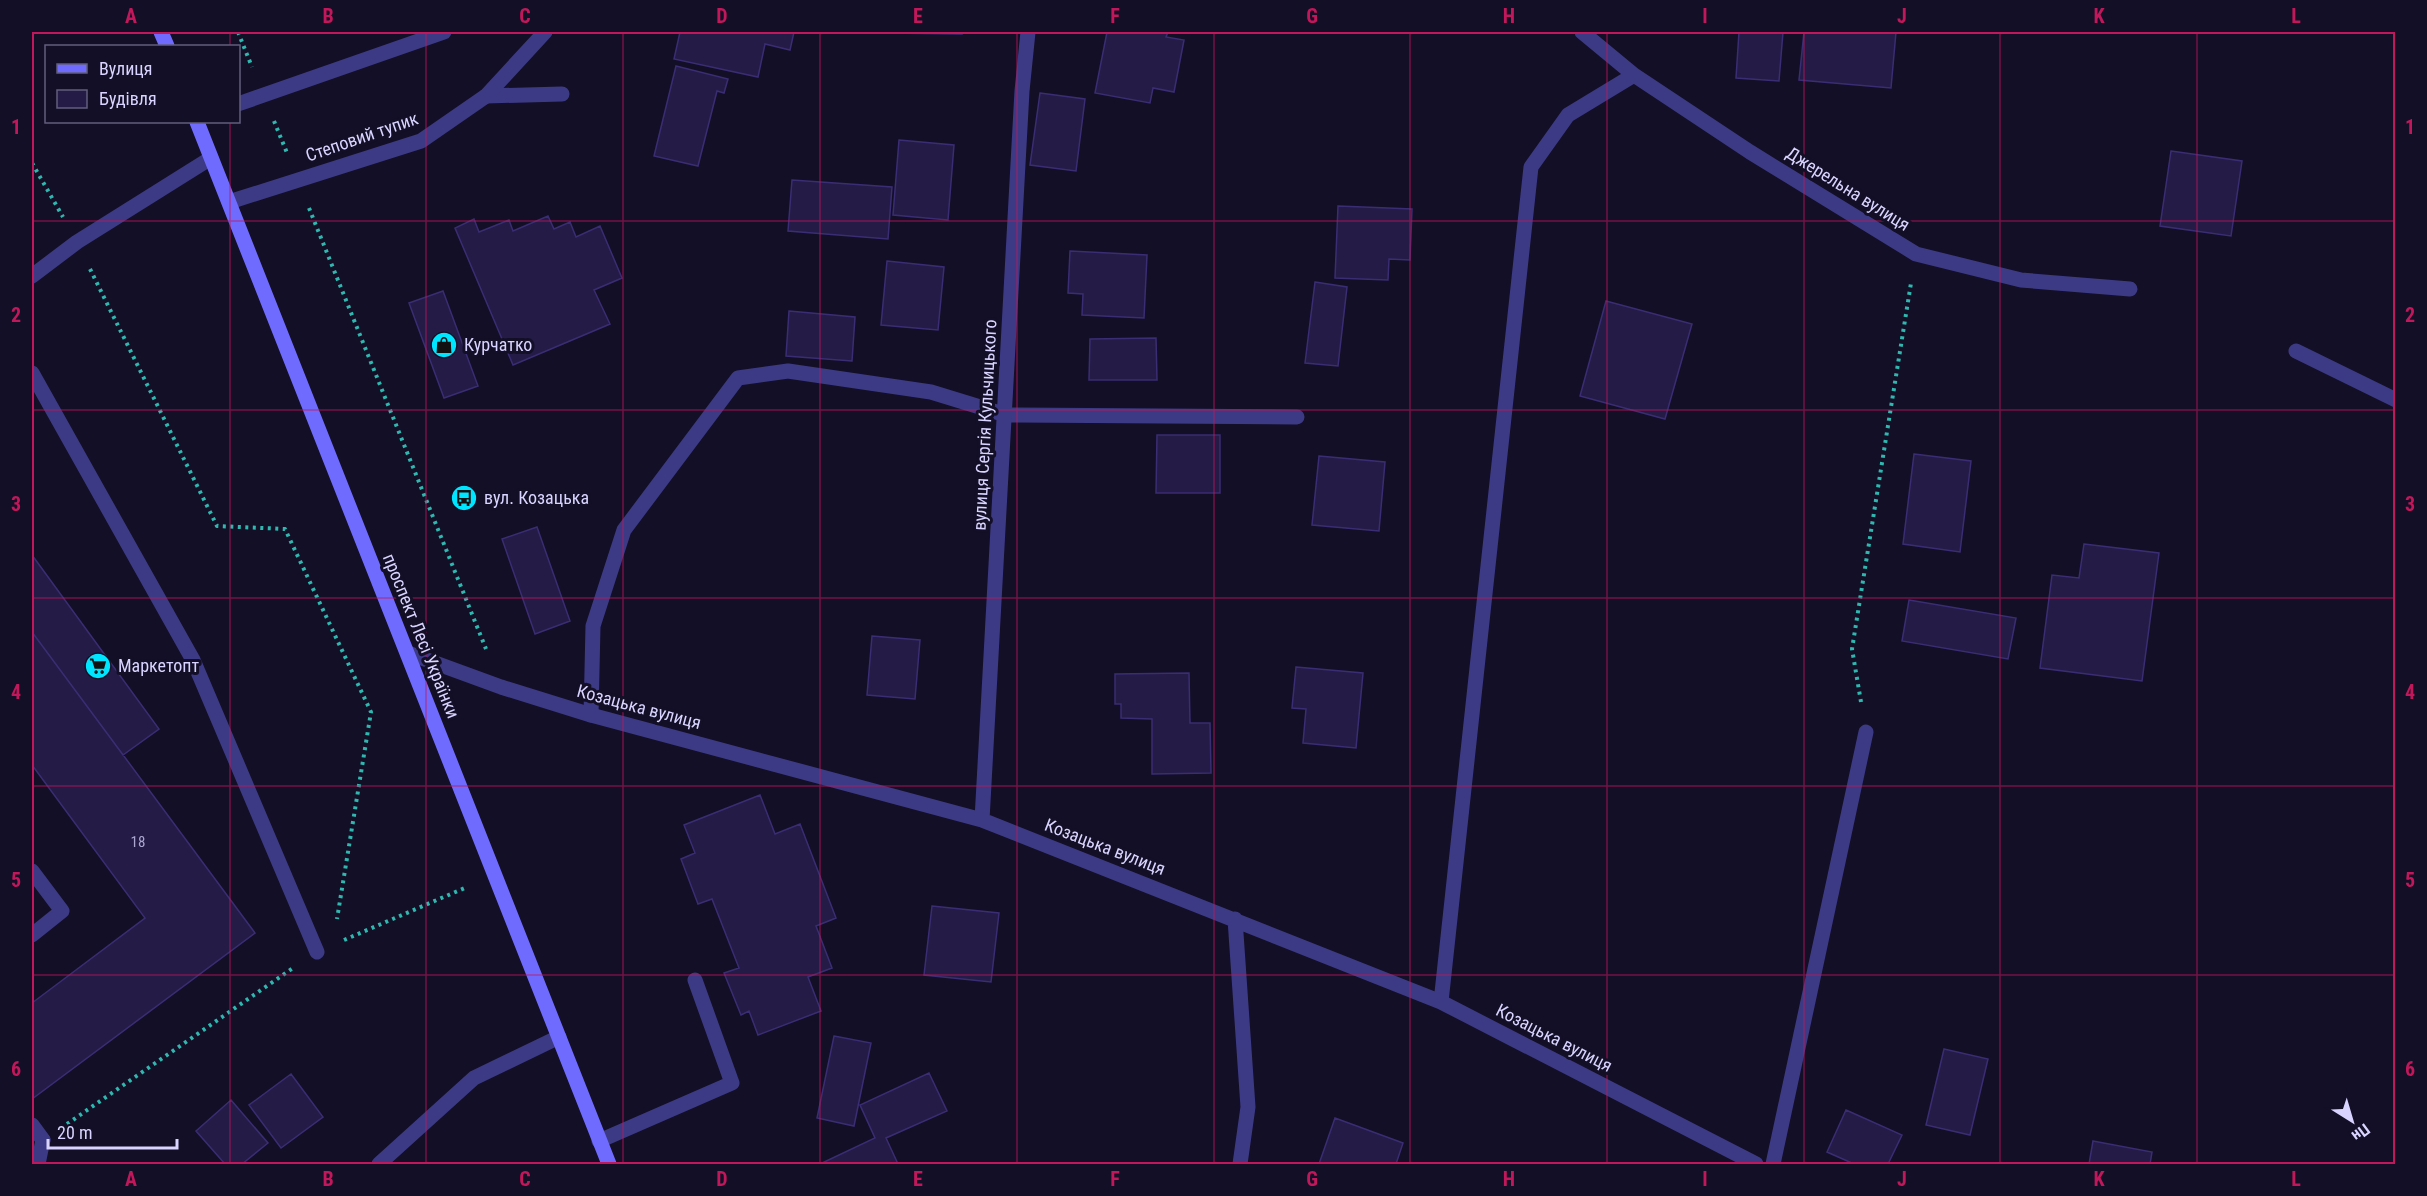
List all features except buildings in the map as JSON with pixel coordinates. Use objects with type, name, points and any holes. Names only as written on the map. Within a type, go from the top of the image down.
[{"type":"street","points":[[240,103],[444,32]]},
{"type":"street","name":"Степовий тупик","points":[[229,202],[421,141],[486,96],[545,32]]},
{"type":"street","name":"вулиця Сергія Кульчицького","points":[[982,820],[1006,415],[1021,103],[1028,32]]},
{"type":"street","name":"Джерельна вулиця","points":[[1582,32],[1634,75],[1750,152],[1916,254],[2021,280],[2130,289]]},
{"type":"street","points":[[1441,1002],[1531,166],[1568,115],[1634,75]]},
{"type":"street","points":[[486,96],[562,94]]},
{"type":"street","name":"проспект Лесі Українки","points":[[197,123],[609,1164]]},
{"type":"street","points":[[32,276],[77,243],[211,158]]},
{"type":"street","points":[[2296,351],[2396,400]]},
{"type":"street","points":[[591,715],[593,626],[624,530],[738,378],[788,371],[931,392],[1006,415],[1297,417]]},
{"type":"street","points":[[32,373],[193,660],[317,952]]},
{"type":"street","name":"Козацька вулиця","points":[[408,653],[501,687],[591,715],[982,820],[1441,1002],[1756,1164]]},
{"type":"street","points":[[1773,1164],[1866,732]]},
{"type":"street","points":[[32,871],[62,911],[32,935]]},
{"type":"street","points":[[1235,919],[1248,1107],[1240,1164]]},
{"type":"street","points":[[599,1141],[732,1083],[695,980]]},
{"type":"street","points":[[379,1164],[474,1078],[559,1037]]},
{"type":"street","points":[[32,1125],[43,1140],[38,1164]]},
{"type":"path","points":[[238,32],[501,687]]},
{"type":"path","points":[[32,163],[77,243],[217,526],[285,529],[371,712],[333,945]]},
{"type":"path","points":[[1866,732],[1852,649],[1916,254]]},
{"type":"path","points":[[43,1140],[317,952],[495,875]]},
{"type":"place","name":"Курчатко","points":[[444,345]]},
{"type":"place","name":"вул. Козацька","points":[[464,498]]},
{"type":"place","name":"Маркетопт","points":[[98,666]]}]
